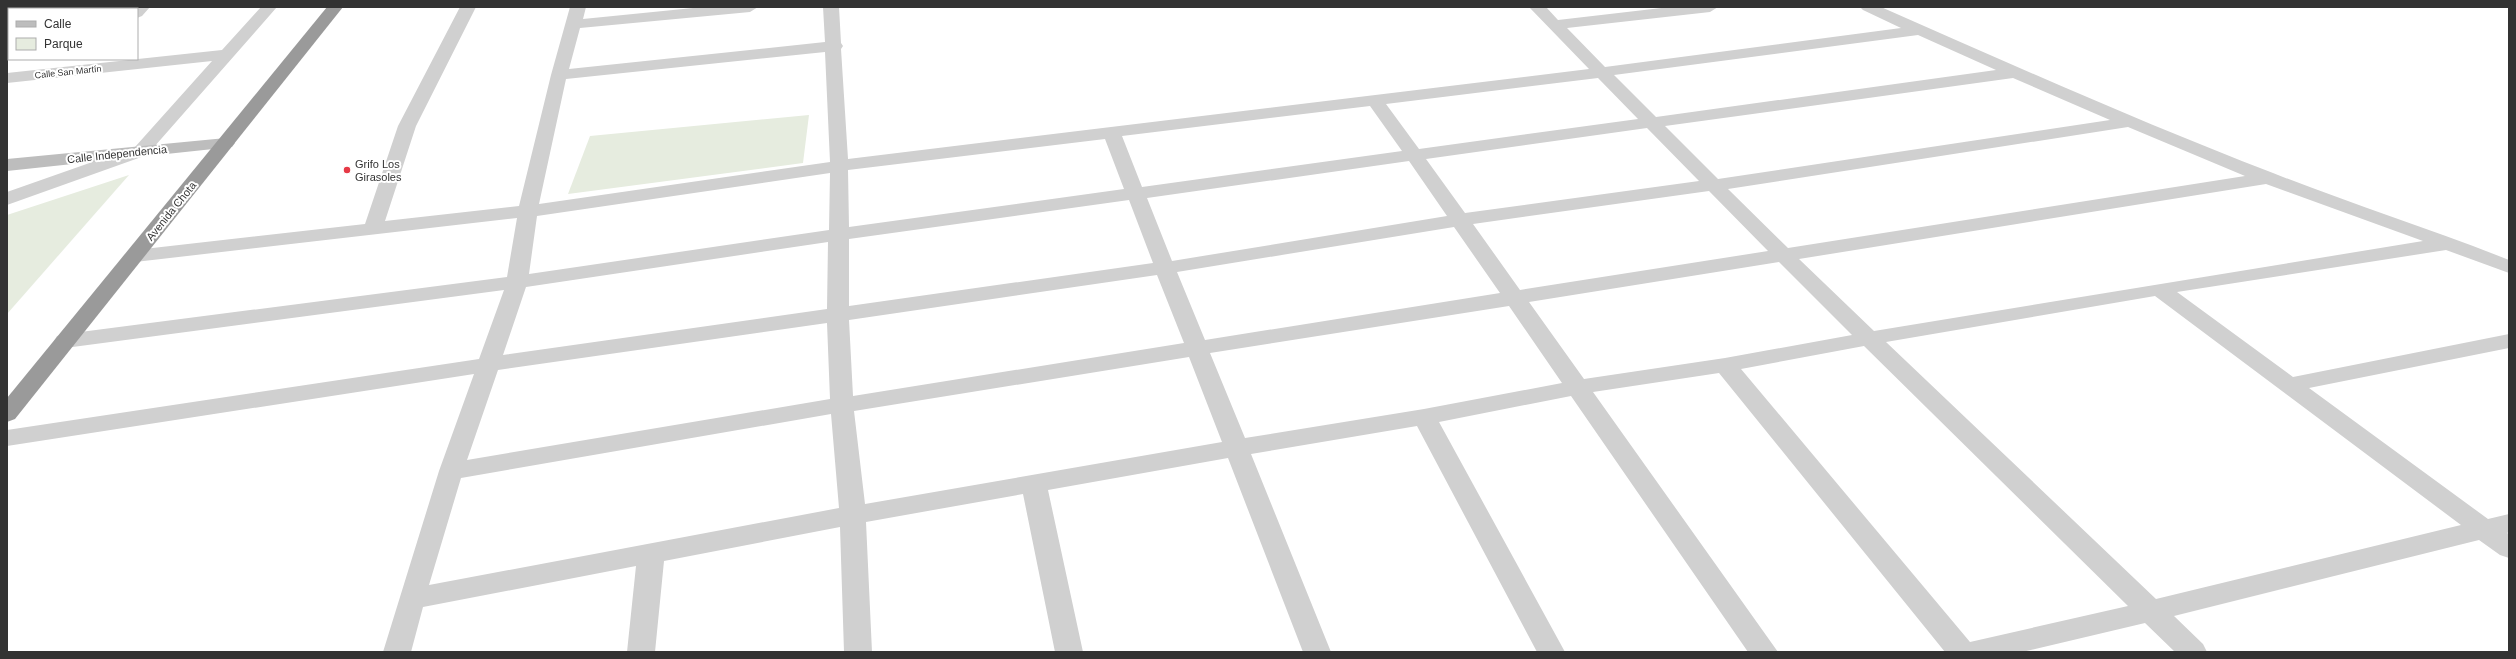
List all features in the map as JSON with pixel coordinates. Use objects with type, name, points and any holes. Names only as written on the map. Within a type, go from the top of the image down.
[{"type":"highway","name":"Avenida Chota","points":[[7,414],[335,7]]},
{"type":"street","points":[[7,199],[141,151],[268,7]]},
{"type":"street","points":[[373,228],[407,126],[468,7]]},
{"type":"street","points":[[397,652],[410,599],[451,471],[490,364],[516,282],[528,211],[559,75],[577,16],[750,7]]},
{"type":"street","points":[[831,7],[835,46],[839,166],[840,234],[838,315],[842,405],[853,515],[858,652]]},
{"type":"street","points":[[1537,7],[1782,254],[2193,652]]},
{"type":"street","points":[[1554,25],[1710,7]]},
{"type":"street","points":[[1868,7],[2129,122],[2267,178],[2451,243],[2509,267]]},
{"type":"street","points":[[135,256],[528,211],[839,166],[1112,134],[1920,30]]},
{"type":"street","points":[[559,75],[835,46]]},
{"type":"street","name":"Calle San Martín","points":[[7,78],[89,65],[225,55]]},
{"type":"street","points":[[65,341],[516,282],[840,234],[2018,72]]},
{"type":"street","points":[[1375,100],[1764,652]]},
{"type":"street","points":[[7,438],[490,364],[1165,268],[1460,220],[1714,185],[2129,122]]},
{"type":"street","points":[[1112,134],[1317,652]]},
{"type":"street","name":"Calle Independencia","points":[[7,165],[226,143]]},
{"type":"street","points":[[451,471],[842,405],[1782,254],[2267,178]]},
{"type":"street","points":[[410,599],[853,515],[1236,448],[1424,417],[1578,387],[1725,365],[1870,338],[2451,243]]},
{"type":"street","points":[[2159,290],[2509,548]]},
{"type":"street","points":[[2288,385],[2509,341]]},
{"type":"street","points":[[1725,365],[1962,652]]},
{"type":"street","points":[[1424,417],[1551,652]]},
{"type":"street","points":[[1034,484],[1069,652]]},
{"type":"street","points":[[1972,652],[2152,611],[2482,528],[2509,523]]},
{"type":"street","points":[[641,652],[651,554]]},
{"type":"green space","points":[[809,115],[803,163],[568,194],[590,136]]},
{"type":"green space","points":[[129,175],[7,314],[7,215]]},
{"type":"place","name":"Grifo Los Girasoles","points":[[347,170]]}]
